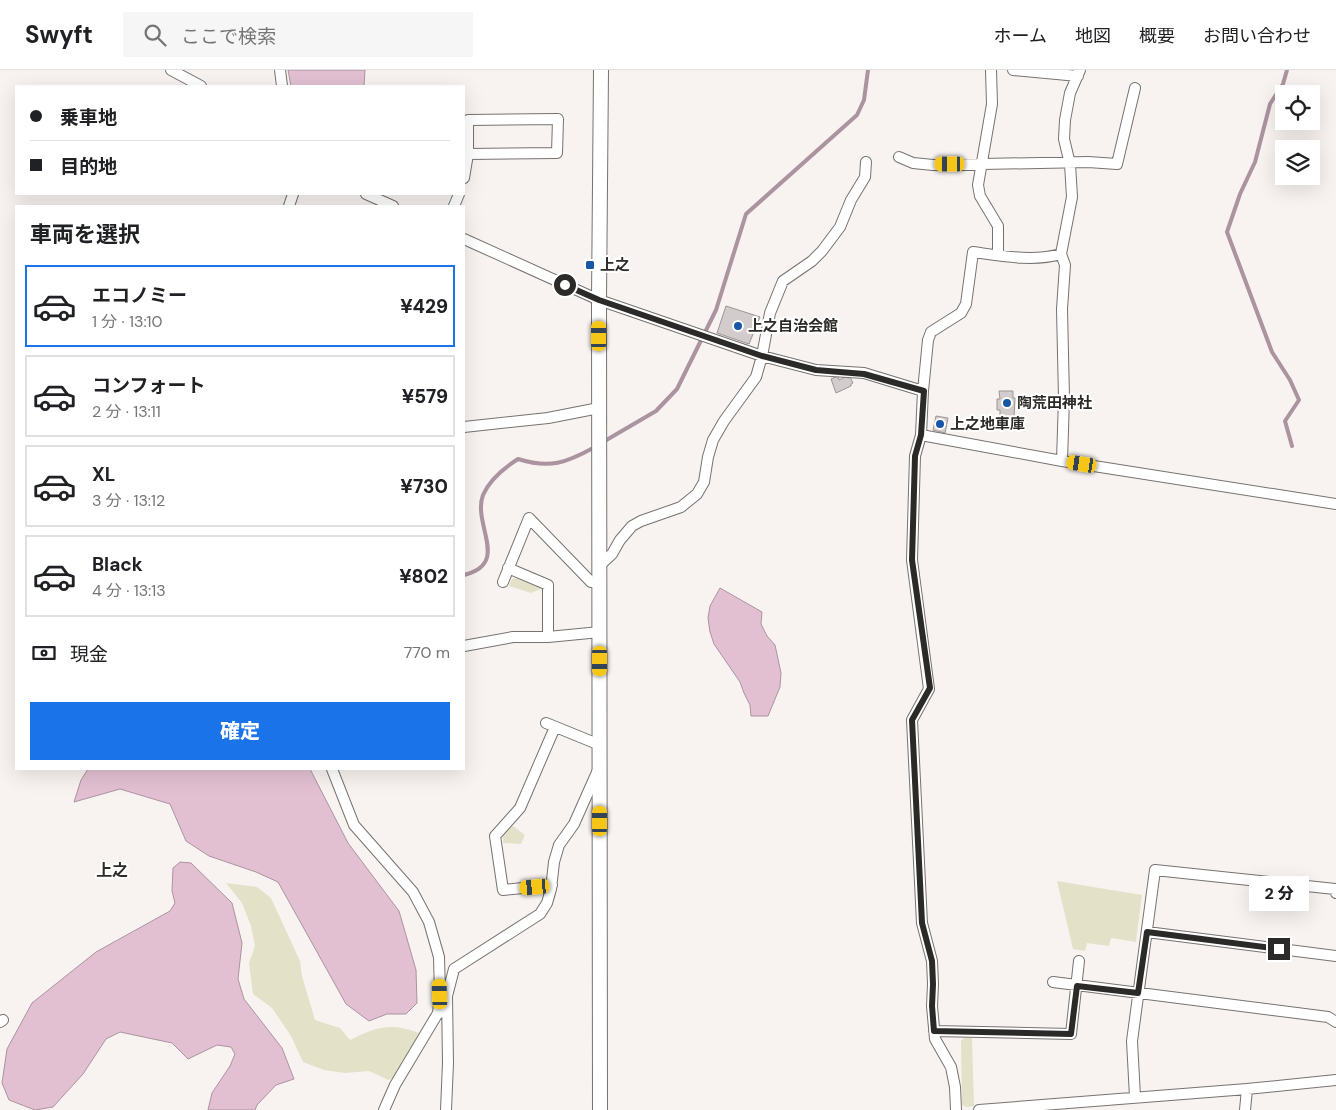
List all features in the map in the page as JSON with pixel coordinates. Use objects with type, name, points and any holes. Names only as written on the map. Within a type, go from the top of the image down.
[{"type":"street","points":[[171,70],[199,85]]},
{"type":"street","points":[[280,70],[282,85]]},
{"type":"street","points":[[600,1110],[599,300],[601,70]]},
{"type":"street","points":[[991,70],[992,104],[978,185],[980,196],[998,226],[998,255]]},
{"type":"street","points":[[1013,70],[1079,73],[1070,93],[1065,120],[1064,140],[1070,164],[1072,197],[1061,254],[1065,265],[1062,309],[1064,398],[1062,460]]},
{"type":"street","points":[[900,157],[913,162],[933,165],[1070,164],[1088,162],[1117,164],[1135,88]]},
{"type":"street","points":[[465,172],[468,154],[468,120],[558,119],[557,153],[468,154]]},
{"type":"street","points":[[599,566],[612,554],[620,540],[632,526],[681,507],[697,494],[704,482],[713,440],[756,376],[762,356],[770,313],[783,281],[812,261],[840,227],[851,200],[865,177],[866,162]]},
{"type":"street","points":[[368,195],[391,205]]},
{"type":"street","points":[[465,238],[599,300],[762,356],[816,370],[864,374],[924,391]]},
{"type":"street","points":[[956,1110],[955,1087],[951,1067],[935,1039],[934,1031],[932,961],[922,923],[912,720],[930,688],[912,560],[915,456],[921,435],[928,340],[931,332],[963,310],[966,304],[973,252],[1036,258],[1061,254]]},
{"type":"street","points":[[465,427],[548,418],[599,408]]},
{"type":"street","points":[[921,435],[1062,460],[1336,504]]},
{"type":"street","points":[[503,582],[529,518],[592,582],[600,582]]},
{"type":"street","points":[[508,568],[548,585],[548,637]]},
{"type":"street","points":[[465,646],[513,637],[548,637],[600,632]]},
{"type":"street","points":[[552,886],[503,890],[495,836],[520,808],[550,725],[600,745]]},
{"type":"street","points":[[384,1110],[395,1085],[442,1012],[454,969],[534,919],[540,914],[547,903],[559,845],[574,824],[600,764]]},
{"type":"street","points":[[332,770],[354,826],[413,892],[429,922],[439,957],[440,994],[448,1063],[446,1110]]},
{"type":"street","points":[[1135,1097],[1132,1041],[1156,870],[1335,889],[1336,893]]},
{"type":"street","points":[[1147,932],[1336,956]]},
{"type":"street","points":[[934,1031],[1071,1034],[1079,961]]},
{"type":"street","points":[[1053,982],[1328,1017],[1336,1022]]},
{"type":"street","points":[[979,1110],[1247,1089],[1336,1080]]},
{"type":"street","points":[[1244,1110],[1247,1089]]},
{"type":"green space","points":[[517,578],[541,589],[531,593],[509,586],[512,579]]},
{"type":"green space","points":[[512,825],[525,835],[521,844],[503,843],[503,835]]},
{"type":"green space","points":[[1057,881],[1142,895],[1136,942],[1111,938],[1109,946],[1087,943],[1085,951],[1073,949]]},
{"type":"green space","points":[[226,883],[257,887],[271,898],[300,961],[302,976],[315,1020],[340,1028],[350,1040],[376,1029],[391,1027],[419,1033],[393,1078],[388,1080],[369,1071],[345,1073],[324,1070],[303,1062],[291,1036],[272,1008],[253,994],[249,963],[255,946],[251,926],[242,903]]},
{"type":"green space","points":[[964,1038],[972,1038],[974,1106],[966,1107],[962,1105],[961,1041]]},
{"type":"shaded area","points":[[288,70],[365,70],[364,85],[291,85]]},
{"type":"shaded area","points":[[720,588],[762,612],[761,624],[767,636],[775,645],[781,673],[780,687],[768,716],[751,716],[750,705],[740,682],[714,644],[708,618],[710,606]]},
{"type":"shaded area","points":[[87,770],[311,770],[348,843],[399,911],[416,970],[417,1003],[406,1014],[387,1014],[369,1021],[346,1004],[278,882],[256,872],[209,856],[186,841],[170,804],[120,789],[74,802],[81,780]]},
{"type":"shaded area","points":[[180,862],[191,863],[232,903],[242,943],[238,979],[244,999],[282,1048],[294,1079],[276,1085],[257,1105],[255,1110],[208,1110],[212,1093],[230,1066],[235,1054],[231,1047],[217,1045],[188,1059],[172,1043],[120,1032],[106,1039],[83,1074],[53,1107],[35,1110],[9,1100],[2,1083],[7,1049],[32,1003],[96,952],[170,911],[175,903],[172,891],[173,868]]},
{"type":"building","name":"上之自治会館","points":[[726,306],[760,317],[749,344],[717,333]]},
{"type":"building","points":[[838,376],[839,380],[847,376],[848,378],[850,377],[853,383],[851,386],[836,393],[831,379]]},
{"type":"building","points":[[999,391],[1013,391],[1013,398],[1015,398],[1014,417],[1000,417],[1000,410],[997,410],[997,399],[1000,399]]},
{"type":"building","name":"上之地車庫","points":[[936,416],[948,418],[945,433],[933,430]]},
{"type":"waterway","points":[[603,442],[656,411],[677,389],[716,310],[746,214],[857,115],[864,100],[868,70]]},
{"type":"waterway","points":[[1287,70],[1283,84],[1270,104],[1255,162],[1240,194],[1227,232],[1272,352],[1290,380],[1299,400],[1285,421],[1292,446]]},
{"type":"waterway","points":[[465,575],[478,569],[485,562],[488,552],[481,507],[486,489],[498,474],[518,459],[539,464],[558,463],[595,447]]},
{"type":"place","name":"上之","points":[[590,265]]},
{"type":"place","name":"上之自治会館","points":[[738,326]]},
{"type":"place","name":"陶荒田神社","points":[[1007,403]]},
{"type":"place","name":"上之地車庫","points":[[940,424]]},
{"type":"district","name":"上之","points":[[112,870]]},
{"type":"route","points":[[565,285],[599,300],[762,356],[816,370],[864,374],[924,391],[921,435],[915,456],[912,560],[930,688],[912,720],[922,923],[932,961],[934,1031],[1071,1034],[1077,986],[1138,993],[1147,932],[1279,949]]}]
